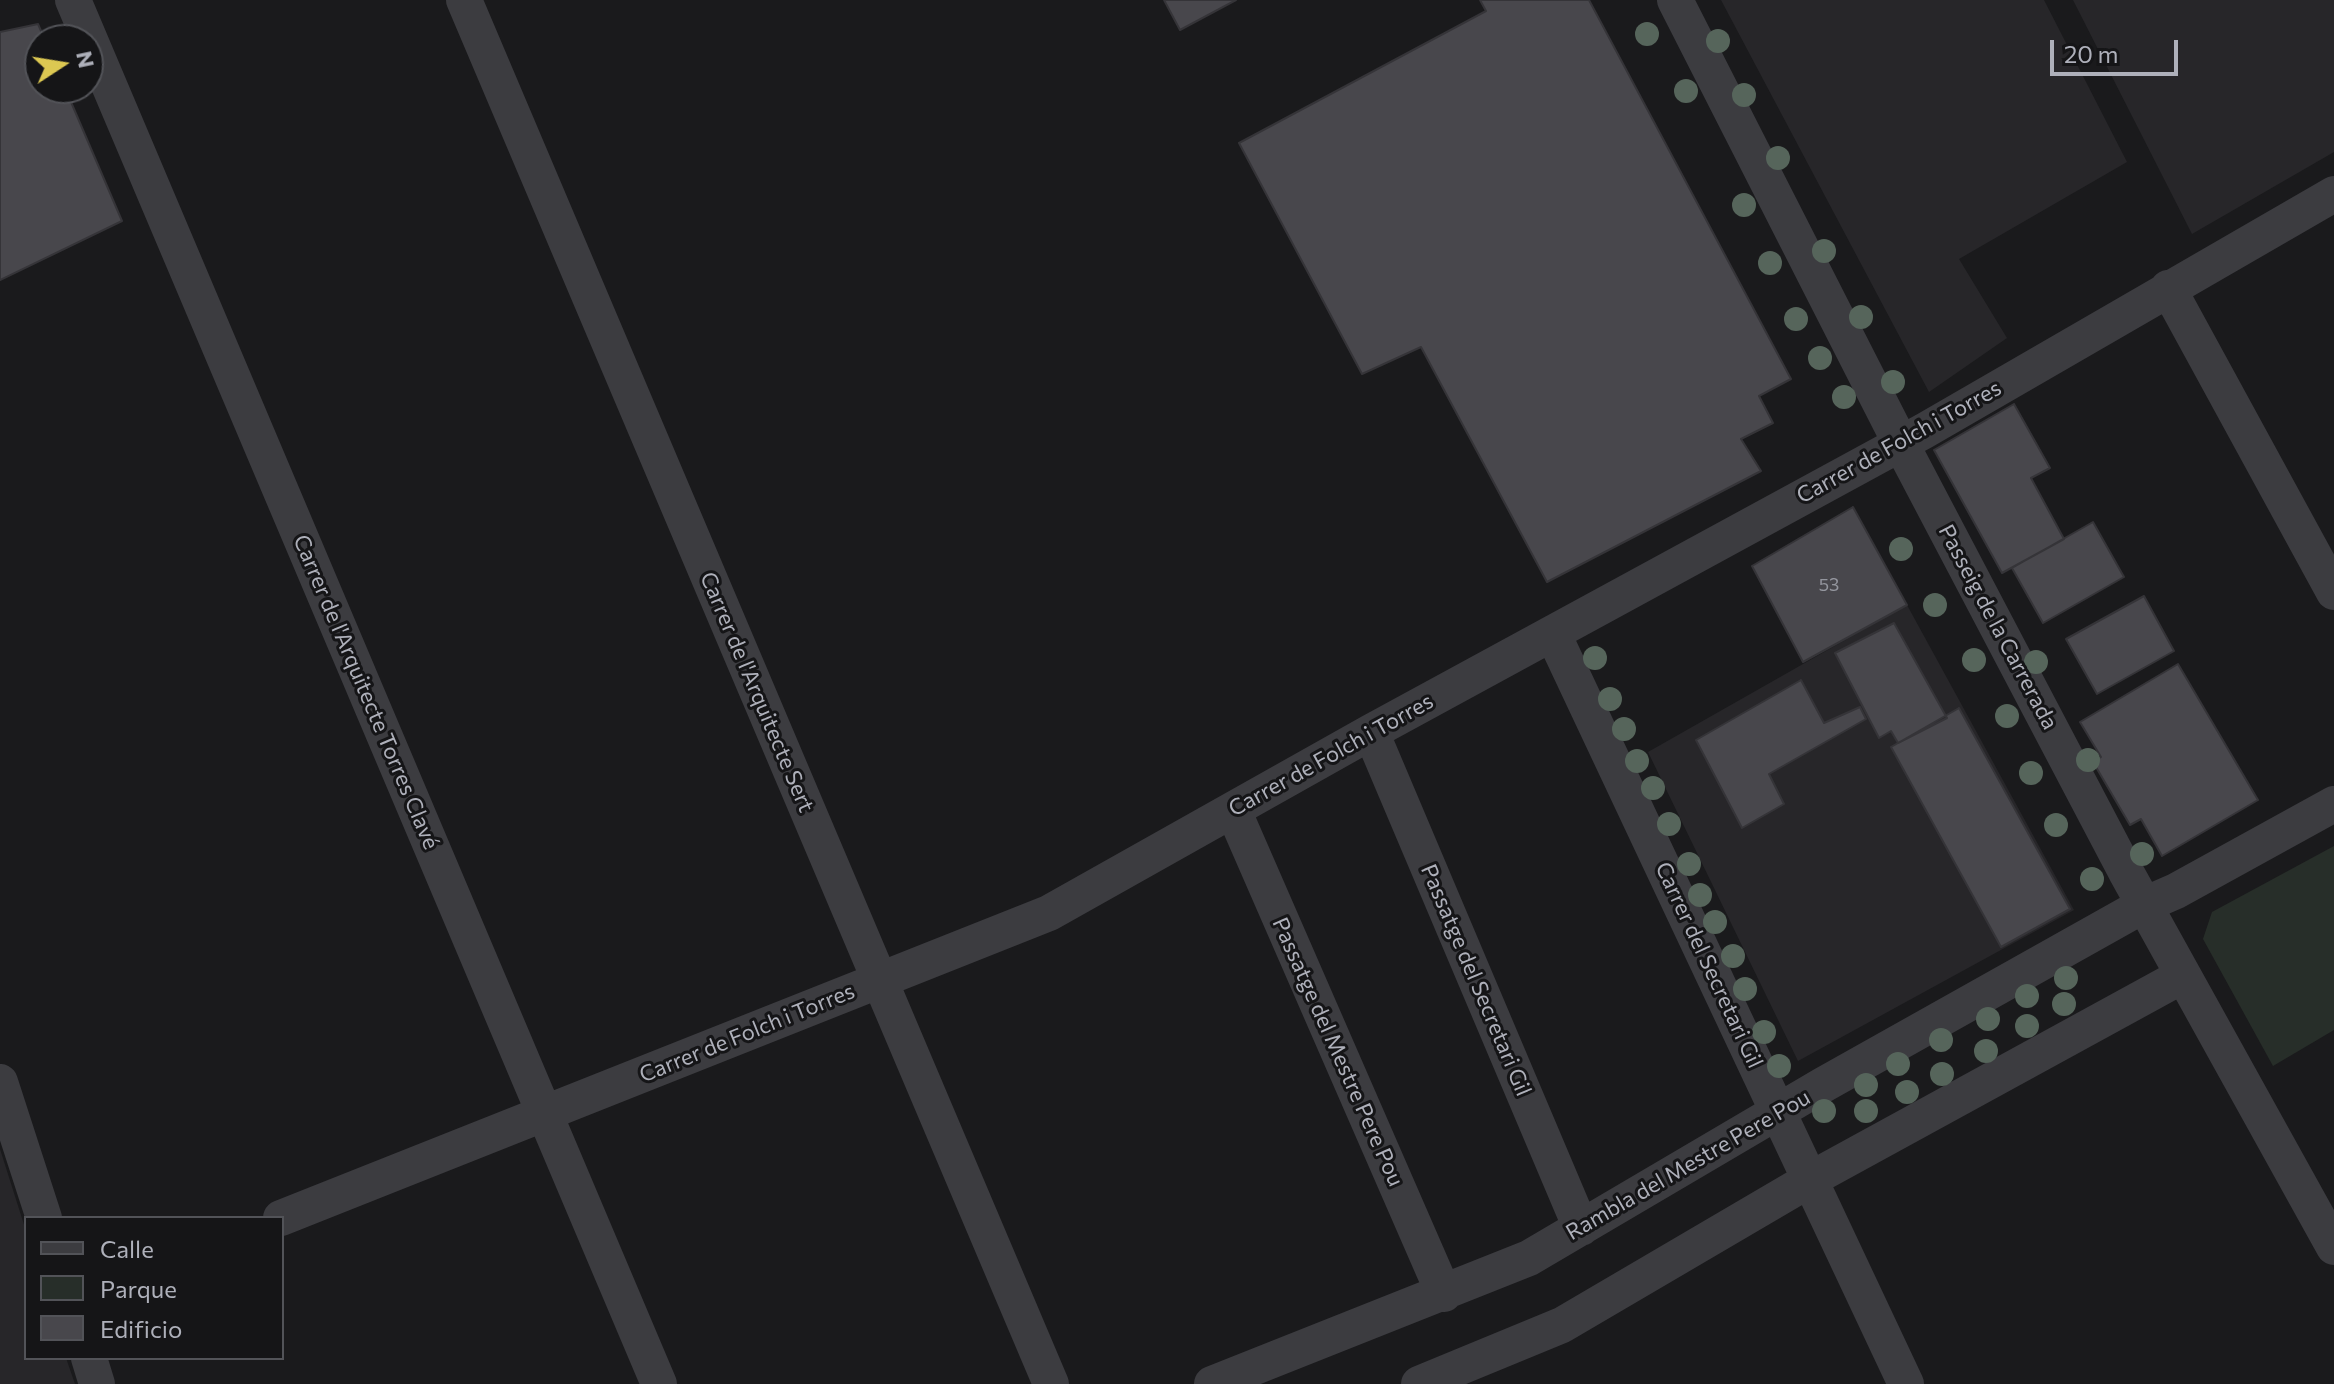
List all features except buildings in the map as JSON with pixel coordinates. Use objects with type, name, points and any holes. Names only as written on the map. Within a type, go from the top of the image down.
[{"type":"street","name":"Carrer de l'Arquitecte Torres Clavé","points":[[73,0],[659,1384]]},
{"type":"street","name":"Carrer de l'Arquitecte Sert","points":[[464,0],[1051,1384]]},
{"type":"street","name":"Passeig de la Carrerada","points":[[1675,0],[1900,442],[2144,905],[2334,1247]]},
{"type":"street","name":"Carrer de Folch i Torres","points":[[284,1217],[1049,913],[1371,732],[1900,442],[2334,194]]},
{"type":"street","points":[[2168,288],[2334,592]]},
{"type":"street","name":"Carrer del Secretari Gil","points":[[1553,634],[1906,1384]]},
{"type":"street","name":"Passatge del Secretari Gil","points":[[1371,732],[1581,1228]]},
{"type":"street","name":"Rambla del Mestre Pere Pou","points":[[1212,1384],[1529,1258],[2144,905],[2176,891],[2334,804]]},
{"type":"street","name":"Passatge del Mestre Pere Pou","points":[[1233,810],[1444,1294]]},
{"type":"street","points":[[1419,1384],[1562,1325],[1811,1179],[2182,976]]},
{"type":"street","points":[[0,1082],[43,1216]]},
{"type":"street","points":[[90,1360],[97,1384]]},
{"type":"shaded area","points":[[1721,0],[2044,0],[2127,162],[1959,259],[2007,338],[1929,392]]},
{"type":"shaded area","points":[[2073,0],[2334,0],[2334,152],[2192,234]]},
{"type":"shaded area","points":[[1907,605],[2074,910],[1798,1061],[1648,752]]},
{"type":"shaded area","points":[[0,1149],[24,1225],[24,1360],[67,1360],[75,1384],[0,1384]]},
{"type":"green space","points":[[2334,846],[2334,1030],[2273,1066],[2203,939],[2212,912]]}]
